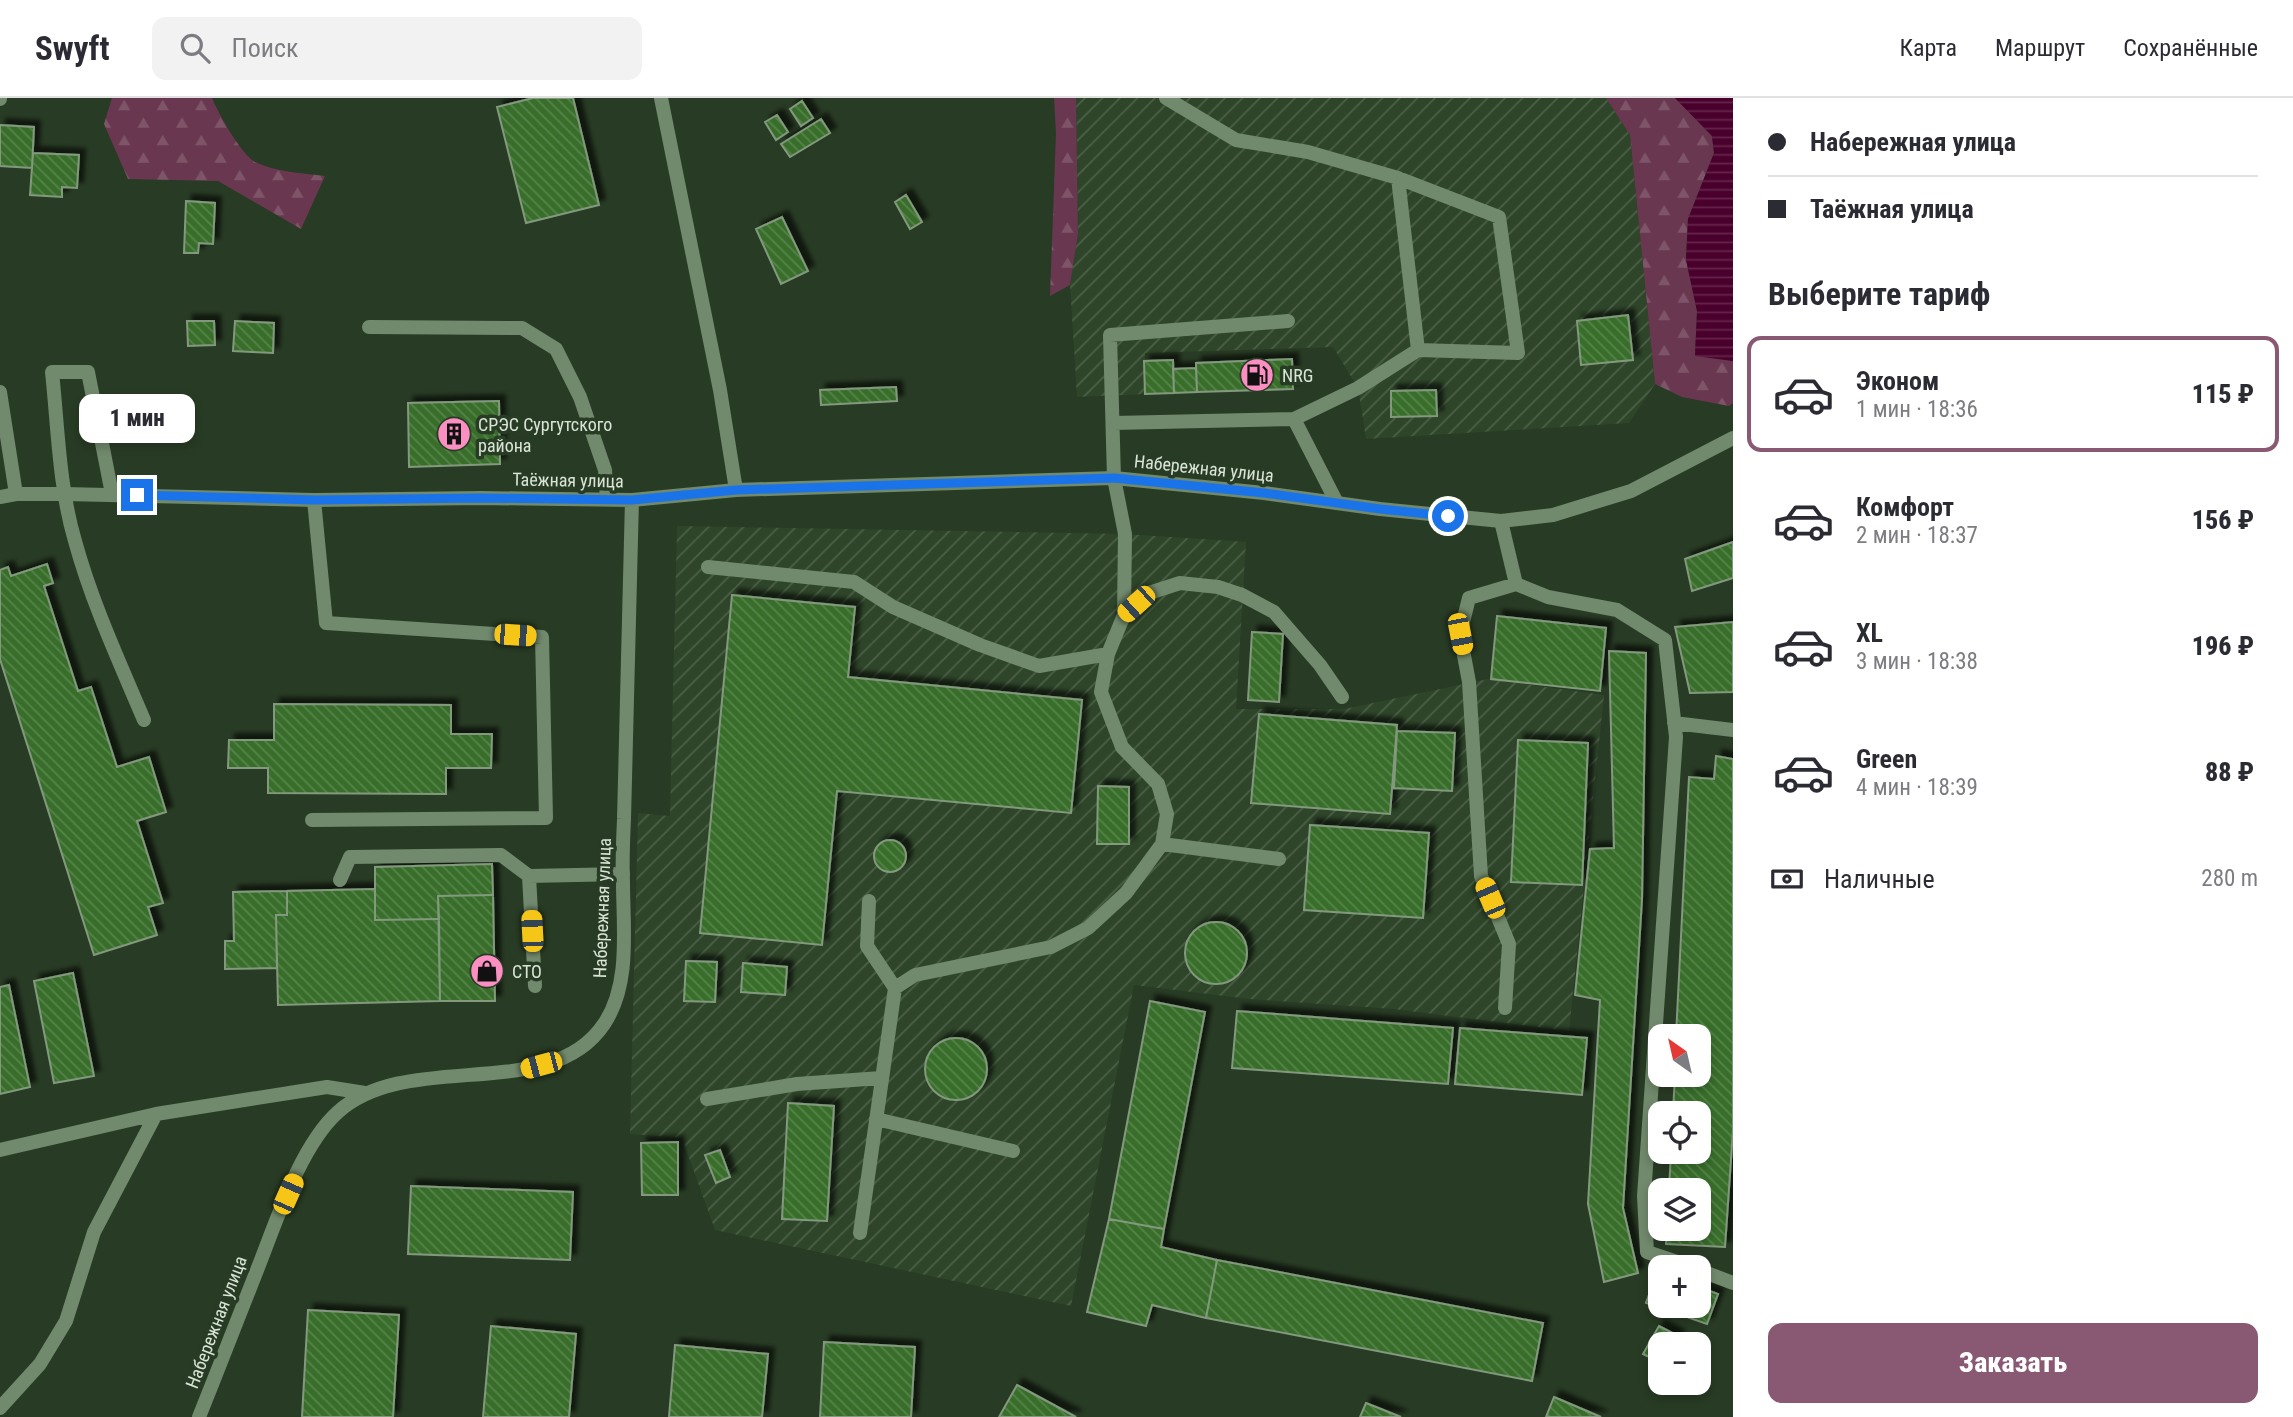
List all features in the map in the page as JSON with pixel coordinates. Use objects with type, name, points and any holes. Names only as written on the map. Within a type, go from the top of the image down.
[{"type":"street","points":[[661,98],[720,390],[736,490]]},
{"type":"street","points":[[1113,423],[1294,419],[1358,388],[1418,351],[1518,353],[1499,217],[1398,178],[1308,152],[1236,140],[1166,98]]},
{"type":"street","points":[[1398,178],[1418,351]]},
{"type":"street","points":[[895,988],[915,975],[1051,947],[1088,928],[1126,893],[1162,844],[1167,814],[1158,784],[1122,747],[1101,692],[1108,654],[1124,615],[1125,534],[1114,478],[1110,335],[1288,321]]},
{"type":"street","points":[[369,327],[522,328],[556,349],[580,397],[605,470],[607,499]]},
{"type":"street","points":[[112,494],[88,372],[52,372],[65,494],[74,539],[97,608],[144,720]]},
{"type":"street","points":[[0,392],[5,461],[16,494]]},
{"type":"street","points":[[1294,419],[1337,503]]},
{"type":"street","name":"Набережная улица","points":[[736,490],[1114,478],[1501,521],[1552,515],[1631,491],[1733,438]]},
{"type":"street","name":"Таёжная улица","points":[[0,496],[112,494],[314,500],[632,500],[736,490]]},
{"type":"street","points":[[312,820],[545,818],[542,637],[326,623],[314,500]]},
{"type":"street","name":"Набережная улица","points":[[199,1417],[298,1172],[318,1135],[338,1112],[365,1093],[397,1082],[524,1069],[558,1060],[584,1046],[604,1025],[617,1000],[624,941],[623,874],[632,500]]},
{"type":"street","points":[[1501,521],[1516,584]]},
{"type":"street","points":[[708,567],[854,582],[893,607],[980,645],[1039,666],[1108,654]]},
{"type":"street","points":[[1124,615],[1149,593],[1180,583],[1218,587],[1242,595],[1274,612],[1320,665],[1342,697]]},
{"type":"street","points":[[1505,1008],[1509,944],[1481,876],[1469,682],[1460,634],[1469,598],[1516,584],[1548,597],[1617,610],[1665,640],[1676,737],[1644,1196],[1647,1252],[1656,1255]]},
{"type":"street","points":[[1674,723],[1733,730]]},
{"type":"street","points":[[1162,844],[1279,859]]},
{"type":"street","points":[[340,880],[351,857],[501,855],[529,876],[623,874]]},
{"type":"street","points":[[529,876],[535,986]]},
{"type":"street","points":[[860,1233],[895,988],[867,946],[869,901]]},
{"type":"street","points":[[707,1099],[797,1084],[881,1078]]},
{"type":"street","points":[[0,1150],[156,1114],[327,1087],[365,1093]]},
{"type":"street","points":[[0,1408],[40,1364],[66,1321],[94,1233],[156,1114]]},
{"type":"street","points":[[876,1119],[1013,1151]]},
{"type":"street","points":[[1711,1275],[1733,1283]]},
{"type":"shaded area","points":[[1076,98],[1606,98],[1630,135],[1655,384],[1629,423],[1366,439],[1358,388],[1333,347],[1145,353],[1145,394],[1077,397],[1070,285],[1078,234]]},
{"type":"shaded area","points":[[1675,98],[1733,98],[1733,361],[1695,356],[1697,311],[1686,260],[1688,219],[1714,153],[1712,136]]},
{"type":"shaded area","points":[[677,526],[1125,534],[1246,542],[1236,709],[1344,709],[1488,679],[1604,695],[1569,1031],[1394,1009],[1249,999],[1134,985],[1071,1306],[715,1230],[682,1138],[630,1134],[638,813],[670,816]]},
{"type":"green space","points":[[112,98],[212,98],[249,158],[280,170],[325,176],[301,229],[218,181],[128,179],[104,124]]},
{"type":"green space","points":[[1054,98],[1076,98],[1078,234],[1070,285],[1050,296],[1056,133]]},
{"type":"green space","points":[[1606,98],[1675,98],[1712,136],[1714,153],[1688,219],[1686,259],[1697,311],[1695,355],[1733,361],[1733,403],[1729,406],[1682,397],[1655,384],[1630,135]]},
{"type":"building","points":[[533,98],[573,98],[599,205],[526,223],[497,107]]},
{"type":"building","points":[[802,101],[813,118],[801,126],[790,109]]},
{"type":"building","points":[[777,115],[788,132],[776,140],[765,122]]},
{"type":"building","points":[[821,119],[830,133],[790,157],[781,144]]},
{"type":"building","points":[[0,125],[34,127],[32,168],[0,166]]},
{"type":"building","points":[[33,153],[79,155],[77,188],[62,187],[62,197],[30,195]]},
{"type":"building","points":[[906,195],[922,222],[910,229],[895,202]]},
{"type":"building","points":[[186,201],[215,203],[213,244],[199,243],[198,253],[184,253]]},
{"type":"building","points":[[782,217],[808,271],[781,284],[756,229]]},
{"type":"building","points":[[1628,315],[1633,360],[1581,365],[1577,321]]},
{"type":"building","points":[[187,321],[214,321],[215,345],[188,346]]},
{"type":"building","points":[[235,321],[274,323],[273,353],[233,351]]},
{"type":"building","points":[[1292,359],[1293,389],[1197,392],[1196,363]]},
{"type":"building","points":[[1173,360],[1174,393],[1145,394],[1144,361]]},
{"type":"building","points":[[1196,368],[1197,392],[1174,393],[1173,369]]},
{"type":"building","points":[[896,387],[897,401],[821,405],[820,390]]},
{"type":"building","points":[[1436,390],[1437,416],[1391,417],[1391,391]]},
{"type":"building","name":"СРЭС Сургутского района","points":[[499,401],[500,464],[409,467],[408,403]]},
{"type":"building","points":[[1733,542],[1733,578],[1692,591],[1685,559]]},
{"type":"building","points":[[47,564],[53,583],[44,586],[78,691],[91,687],[117,767],[149,757],[166,812],[137,821],[163,903],[148,907],[157,935],[94,955],[0,659],[0,570],[8,567],[11,576]]},
{"type":"building","points":[[732,595],[855,607],[848,677],[1082,700],[1071,813],[837,791],[822,945],[700,933]]},
{"type":"building","points":[[1497,616],[1606,628],[1600,691],[1491,679]]},
{"type":"building","points":[[1733,622],[1733,692],[1690,693],[1675,627]]},
{"type":"building","points":[[1252,632],[1283,634],[1279,702],[1248,700]]},
{"type":"building","points":[[1609,651],[1646,653],[1642,899],[1623,1208],[1638,1273],[1604,1282],[1588,1204],[1600,1000],[1575,995],[1590,849],[1614,848]]},
{"type":"building","points":[[274,704],[451,705],[451,734],[492,734],[491,768],[446,768],[446,794],[268,793],[268,768],[228,768],[229,740],[274,740]]},
{"type":"building","points":[[1259,714],[1397,725],[1390,814],[1251,803]]},
{"type":"building","points":[[1397,731],[1455,733],[1452,791],[1394,788]]},
{"type":"building","points":[[1518,740],[1588,743],[1582,885],[1511,882]]},
{"type":"building","points":[[1716,756],[1733,759],[1733,1130],[1725,1247],[1666,1244],[1666,1241],[1711,1241],[1711,1178],[1670,1178],[1670,1164],[1711,1164],[1711,1101],[1674,1101],[1674,1087],[1712,1087],[1712,1024],[1677,1024],[1689,777],[1714,779]]},
{"type":"building","points":[[1098,786],[1129,787],[1129,844],[1097,844]]},
{"type":"building","points":[[1310,825],[1429,833],[1423,918],[1304,910]]},
{"type":"building","points":[[890,840],[902,844],[906,856],[902,868],[890,872],[878,868],[874,856],[878,844]]},
{"type":"building","points":[[492,864],[493,895],[438,896],[439,919],[375,920],[375,867]]},
{"type":"building","points":[[375,889],[375,920],[439,919],[440,1001],[278,1005],[276,915],[287,915],[287,891]]},
{"type":"building","points":[[287,891],[287,915],[276,915],[277,968],[225,969],[225,941],[234,941],[233,892]]},
{"type":"building","points":[[493,895],[495,1001],[440,1001],[438,896]]},
{"type":"building","points":[[1210,922],[1222,922],[1238,931],[1245,941],[1245,965],[1238,975],[1222,984],[1210,984],[1199,979],[1190,970],[1185,959],[1185,947],[1190,936],[1199,927]]},
{"type":"building","points":[[686,961],[717,962],[715,1002],[684,1001]]},
{"type":"building","points":[[743,963],[787,967],[785,995],[741,992]]},
{"type":"building","points":[[73,973],[94,1076],[54,1083],[34,981]]},
{"type":"building","points":[[9,985],[30,1087],[0,1094],[0,987]]},
{"type":"building","points":[[1150,1001],[1205,1012],[1164,1229],[1109,1219]]},
{"type":"building","points":[[1237,1011],[1453,1028],[1448,1084],[1232,1068]]},
{"type":"building","points":[[1460,1028],[1587,1038],[1582,1095],[1455,1084]]},
{"type":"building","points":[[950,1038],[962,1038],[978,1047],[985,1057],[985,1081],[978,1091],[962,1100],[950,1100],[939,1095],[930,1086],[925,1075],[925,1063],[930,1052],[939,1043]]},
{"type":"building","points":[[788,1103],[834,1106],[827,1221],[782,1219]]},
{"type":"building","points":[[678,1142],[678,1195],[642,1195],[641,1143]]},
{"type":"building","points":[[720,1150],[730,1177],[716,1183],[705,1155]]},
{"type":"building","points":[[411,1186],[573,1192],[570,1260],[408,1254]]},
{"type":"building","points":[[1109,1219],[1164,1229],[1161,1247],[1217,1260],[1206,1318],[1152,1305],[1146,1326],[1087,1312]]},
{"type":"building","points":[[1217,1260],[1543,1323],[1532,1381],[1206,1318]]},
{"type":"building","points":[[1711,1291],[1718,1294],[1711,1313]]},
{"type":"building","points":[[308,1310],[399,1315],[393,1417],[302,1417]]},
{"type":"building","points":[[1690,1318],[1709,1318],[1707,1324]]},
{"type":"building","points":[[491,1326],[576,1334],[569,1417],[483,1417]]},
{"type":"building","points":[[1659,1326],[1670,1332],[1656,1332]]},
{"type":"building","points":[[824,1342],[915,1347],[911,1417],[820,1417]]},
{"type":"building","points":[[675,1345],[768,1354],[762,1417],[669,1417]]},
{"type":"building","points":[[1017,1385],[1076,1417],[999,1417]]},
{"type":"building","points":[[1554,1397],[1601,1417],[1546,1417]]},
{"type":"building","points":[[1366,1403],[1401,1417],[1360,1417]]},
{"type":"place","name":"NRG","points":[[1257,375]]},
{"type":"place","name":"СРЭС Сургутского района","points":[[454,434]]},
{"type":"place","name":"СТО","points":[[487,971]]},
{"type":"route","points":[[137,495],[314,500],[632,500],[736,490],[1114,478],[1448,516]]}]
